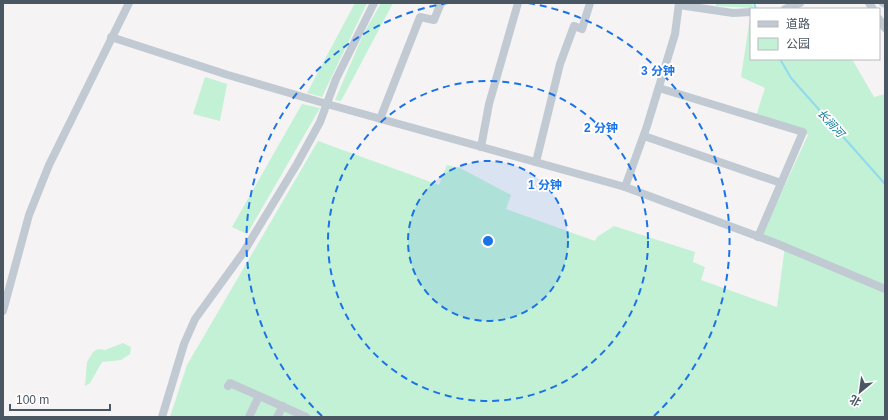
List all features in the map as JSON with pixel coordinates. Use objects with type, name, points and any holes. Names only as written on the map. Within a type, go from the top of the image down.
[{"type":"street","points":[[3,311],[29,215],[49,165],[129,3]]},
{"type":"street","points":[[162,417],[184,344],[195,320],[243,253],[300,158],[320,122],[336,79],[374,3]]},
{"type":"street","points":[[380,119],[420,17],[434,20],[441,3]]},
{"type":"street","points":[[481,147],[489,104],[518,3]]},
{"type":"street","points":[[536,162],[560,64],[574,26],[582,29],[590,3]]},
{"type":"street","points":[[788,8],[800,3]]},
{"type":"street","points":[[625,187],[644,136],[675,34],[679,4],[733,13],[750,12]]},
{"type":"street","points":[[111,37],[228,76],[625,187],[778,244],[885,289]]},
{"type":"street","points":[[659,88],[803,132],[758,237]]},
{"type":"street","points":[[644,136],[781,183]]},
{"type":"street","points":[[228,386],[230,383],[306,417]]},
{"type":"street","points":[[249,417],[259,396]]},
{"type":"street","points":[[277,417],[283,406]]},
{"type":"green space","points":[[355,3],[367,3],[322,97],[307,93]]},
{"type":"green space","points":[[381,3],[393,3],[341,101],[335,100],[363,35]]},
{"type":"green space","points":[[716,3],[752,3],[754,8],[716,6]]},
{"type":"green space","points":[[750,18],[750,60],[853,60],[874,97],[885,94],[885,417],[170,417],[187,365],[318,141],[439,185],[447,165],[460,168],[511,195],[506,209],[595,241],[597,237],[614,226],[695,252],[693,262],[705,267],[701,280],[777,307],[785,246],[761,237],[808,135],[802,130],[756,116],[765,88],[741,77]]},
{"type":"green space","points":[[205,77],[227,84],[220,121],[193,114]]},
{"type":"green space","points":[[302,104],[320,108],[247,234],[232,227]]},
{"type":"green space","points":[[123,343],[131,347],[130,354],[121,360],[102,362],[90,383],[85,386],[87,362],[93,352],[98,349],[105,350]]},
{"type":"waterway","name":"长涧河","points":[[754,3],[756,8]]},
{"type":"waterway","name":"长涧河","points":[[781,60],[791,78],[885,184]]}]
